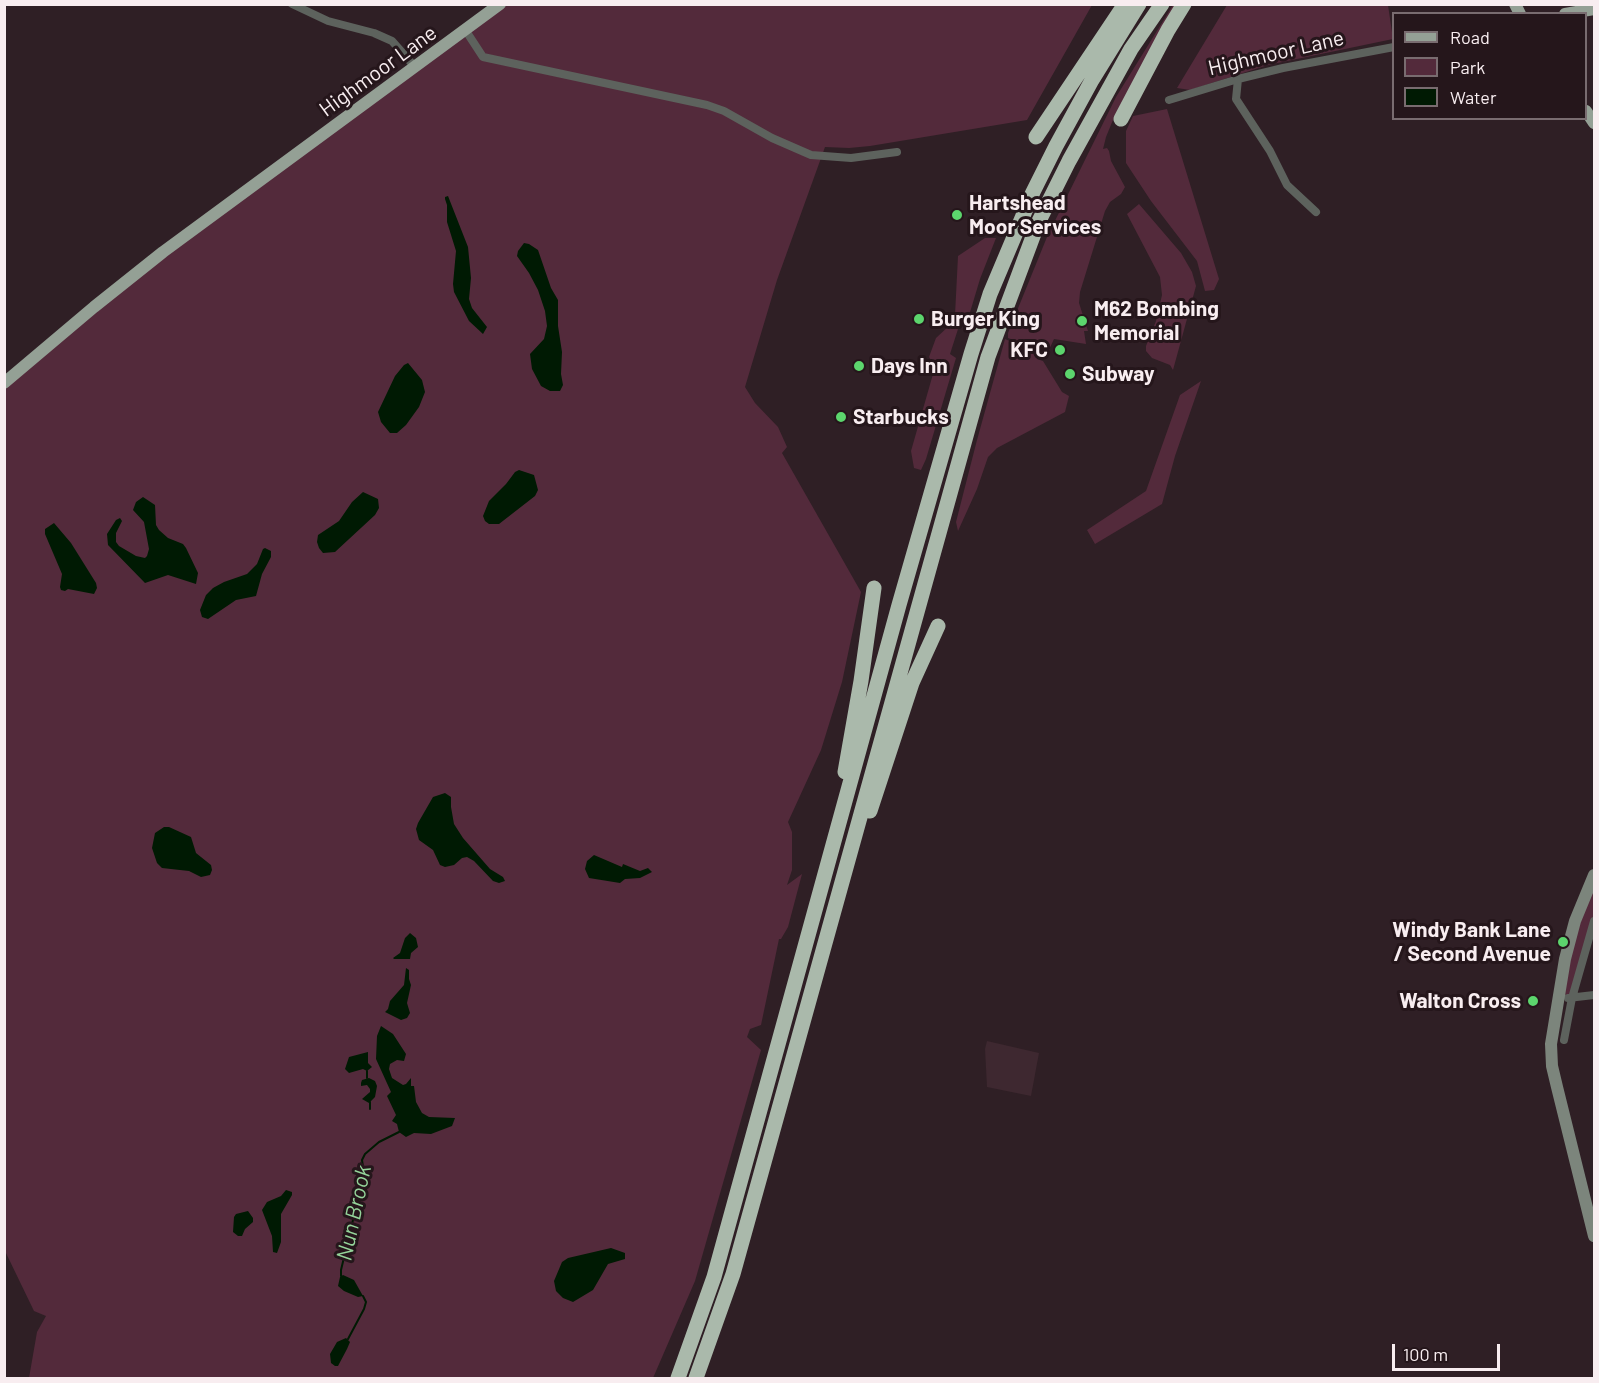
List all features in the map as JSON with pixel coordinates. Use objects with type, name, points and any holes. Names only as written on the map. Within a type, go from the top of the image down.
[{"type":"highway","points":[[1036,137],[1125,4]]},
{"type":"highway","points":[[678,1378],[714,1277],[899,605],[990,294],[1029,201],[1056,147],[1092,80],[1139,4]]},
{"type":"highway","points":[[696,1378],[733,1274],[988,357],[1038,223],[1069,161],[1131,49],[1162,4]]},
{"type":"highway","points":[[1121,118],[1184,4]]},
{"type":"highway","points":[[828,864],[861,681],[874,588]]},
{"type":"highway","points":[[843,877],[877,793],[912,683],[938,626]]},
{"type":"main road","points":[[466,31],[500,4]]},
{"type":"main road","points":[[1577,12],[1594,9]]},
{"type":"main road","name":"Highmoor Lane","points":[[4,383],[163,252],[466,31]]},
{"type":"main road","points":[[1594,875],[1575,921],[1565,959],[1551,1044],[1552,1066],[1594,1236]]},
{"type":"street","points":[[292,4],[328,21],[375,33],[392,41],[415,67]]},
{"type":"street","name":"Highmoor Lane","points":[[466,31],[483,57],[707,105],[724,111],[772,138],[811,155],[851,158],[897,152]]},
{"type":"street","name":"Highmoor Lane","points":[[1169,100],[1283,68],[1392,47]]},
{"type":"street","points":[[1238,79],[1236,99],[1270,152],[1287,185],[1316,212]]},
{"type":"street","points":[[1564,1040],[1572,998],[1594,921]]},
{"type":"street","points":[[1557,998],[1594,995]]},
{"type":"shaded area","points":[[987,1041],[1039,1053],[1031,1096],[987,1087],[985,1049]]},
{"type":"green space","points":[[500,5],[1092,5],[1027,120],[870,146],[825,147],[777,280],[745,387],[755,403],[778,427],[787,447],[782,453],[861,592],[842,682],[821,750],[788,822],[792,832],[792,870],[787,885],[802,874],[788,927],[779,939],[761,1025],[750,1029],[747,1037],[761,1050],[695,1281],[653,1378],[29,1378],[37,1332],[46,1316],[34,1311],[5,1251],[5,383],[94,307]]},
{"type":"green space","points":[[1173,5],[1177,5],[1115,115],[1106,137],[1103,149],[1107,148],[1109,151],[1111,161],[1125,187],[1121,194],[1110,202],[1105,211],[1080,292],[1079,303],[1088,331],[1084,331],[1086,344],[1054,339],[1048,352],[1039,350],[1037,359],[1043,361],[1062,392],[1069,396],[1065,412],[997,448],[988,457],[977,489],[958,531],[956,522],[1005,339],[1021,346],[1037,349],[1008,338],[1008,333],[1047,237],[1116,97]]},
{"type":"green space","points":[[1227,5],[1388,5],[1392,39],[1268,65],[1190,90],[1177,88]]},
{"type":"green space","points":[[1167,109],[1219,279],[1214,290],[1205,291],[1197,261],[1151,201],[1126,163],[1126,131],[1133,116]]},
{"type":"green space","points":[[1139,204],[1181,253],[1192,272],[1196,286],[1173,370],[1170,365],[1152,358],[1146,351],[1162,295],[1160,277],[1127,214]]},
{"type":"green space","points":[[985,238],[996,238],[968,319],[955,315],[958,256]]},
{"type":"green space","points":[[951,324],[959,326],[950,354],[956,358],[921,470],[914,468],[911,451],[935,367],[929,357],[936,338]]},
{"type":"green space","points":[[1201,381],[1175,456],[1162,504],[1095,544],[1087,530],[1146,491],[1180,395]]},
{"type":"green space","points":[[1594,875],[1594,921],[1572,998],[1558,998]]},
{"type":"water","points":[[448,196],[468,247],[471,278],[469,299],[472,308],[487,327],[483,334],[469,321],[454,292],[456,251],[447,222],[445,197]]},
{"type":"water","points":[[524,243],[538,250],[551,288],[558,300],[563,385],[560,391],[550,391],[541,386],[532,369],[530,354],[544,339],[547,326],[538,290],[517,256]]},
{"type":"water","points":[[408,363],[422,380],[425,392],[419,407],[406,425],[397,433],[390,433],[381,422],[378,412],[395,376]]},
{"type":"water","points":[[519,470],[534,475],[538,490],[535,496],[499,524],[489,524],[483,516],[489,501]]},
{"type":"water","points":[[363,492],[378,499],[379,508],[375,515],[335,552],[323,553],[317,542],[318,535],[339,521],[352,502]]},
{"type":"water","points":[[143,497],[155,505],[156,525],[159,530],[186,548],[198,573],[196,584],[168,575],[145,583],[108,545],[107,534],[116,520],[120,518],[122,521],[116,533],[116,542],[136,556],[145,558],[147,556],[149,549],[144,522],[133,510],[136,502]]},
{"type":"water","points":[[54,523],[71,543],[96,583],[97,588],[94,594],[68,589],[61,590],[62,574],[45,534],[45,529]]},
{"type":"water","points":[[265,548],[271,551],[271,557],[262,574],[256,596],[236,600],[208,619],[202,617],[200,610],[206,595],[224,582],[247,574],[257,564]]},
{"type":"water","points":[[445,793],[451,797],[454,824],[463,838],[490,869],[503,877],[505,881],[499,883],[493,881],[474,861],[467,857],[454,865],[445,867],[440,865],[433,850],[419,840],[416,829],[418,823],[433,797]]},
{"type":"water","points":[[164,827],[191,837],[196,853],[211,865],[210,875],[201,877],[189,871],[162,868],[157,863],[152,848],[155,833]]},
{"type":"water","points":[[594,855],[622,867],[623,864],[640,871],[648,868],[652,872],[640,878],[625,879],[620,883],[589,878],[585,869],[587,861]]},
{"type":"water","points":[[410,933],[416,938],[418,947],[411,953],[410,959],[394,959],[400,953],[405,938]]},
{"type":"water","points":[[406,968],[409,970],[411,985],[407,1003],[410,1013],[407,1018],[401,1020],[385,1012],[390,1001],[404,985]]},
{"type":"water","points":[[381,1026],[393,1034],[406,1054],[404,1061],[397,1060],[390,1064],[392,1078],[403,1085],[411,1078],[416,1102],[422,1113],[429,1117],[455,1118],[452,1126],[431,1134],[414,1133],[406,1137],[399,1132],[397,1124],[392,1121],[396,1115],[387,1096],[391,1092],[376,1059],[377,1036]]},
{"type":"water","points":[[368,1052],[368,1063],[372,1067],[367,1071],[363,1069],[349,1073],[345,1069],[349,1057]]},
{"type":"water","points":[[369,1078],[375,1081],[377,1086],[375,1097],[369,1103],[362,1099],[370,1092],[370,1089],[367,1085],[361,1086],[361,1083],[362,1080]]},
{"type":"water","points":[[286,1190],[292,1192],[292,1195],[281,1214],[281,1242],[277,1253],[273,1252],[272,1236],[262,1210],[267,1202],[281,1196]]},
{"type":"water","points":[[248,1211],[253,1222],[245,1229],[242,1236],[238,1236],[233,1232],[234,1217],[236,1214]]},
{"type":"water","points":[[611,1248],[625,1253],[625,1259],[608,1264],[593,1290],[573,1302],[563,1298],[556,1291],[554,1281],[562,1262],[568,1258]]},
{"type":"water","points":[[343,1275],[354,1280],[363,1296],[358,1297],[338,1286],[340,1277]]},
{"type":"water","points":[[346,1338],[350,1342],[338,1366],[335,1366],[331,1363],[330,1354],[337,1342]]},
{"type":"waterway","points":[[367,1071],[367,1078]]},
{"type":"waterway","points":[[370,1102],[370,1109]]},
{"type":"waterway","name":"Nun Brook","points":[[341,1276],[364,1174],[362,1160],[365,1154],[379,1142],[399,1132]]},
{"type":"waterway","name":"Nun Brook","points":[[348,1339],[364,1309],[366,1302],[363,1296]]},
{"type":"place","name":"Hartshead Moor Services","points":[[957,215]]},
{"type":"place","name":"Burger King","points":[[919,319]]},
{"type":"place","name":"M62 Bombing Memorial","points":[[1082,321]]},
{"type":"place","name":"KFC","points":[[1060,350]]},
{"type":"place","name":"Days Inn","points":[[859,366]]},
{"type":"place","name":"Subway","points":[[1070,374]]},
{"type":"place","name":"Starbucks","points":[[841,417]]},
{"type":"place","name":"Windy Bank Lane / Second Avenue","points":[[1563,942]]},
{"type":"place","name":"Walton Cross","points":[[1533,1001]]}]
